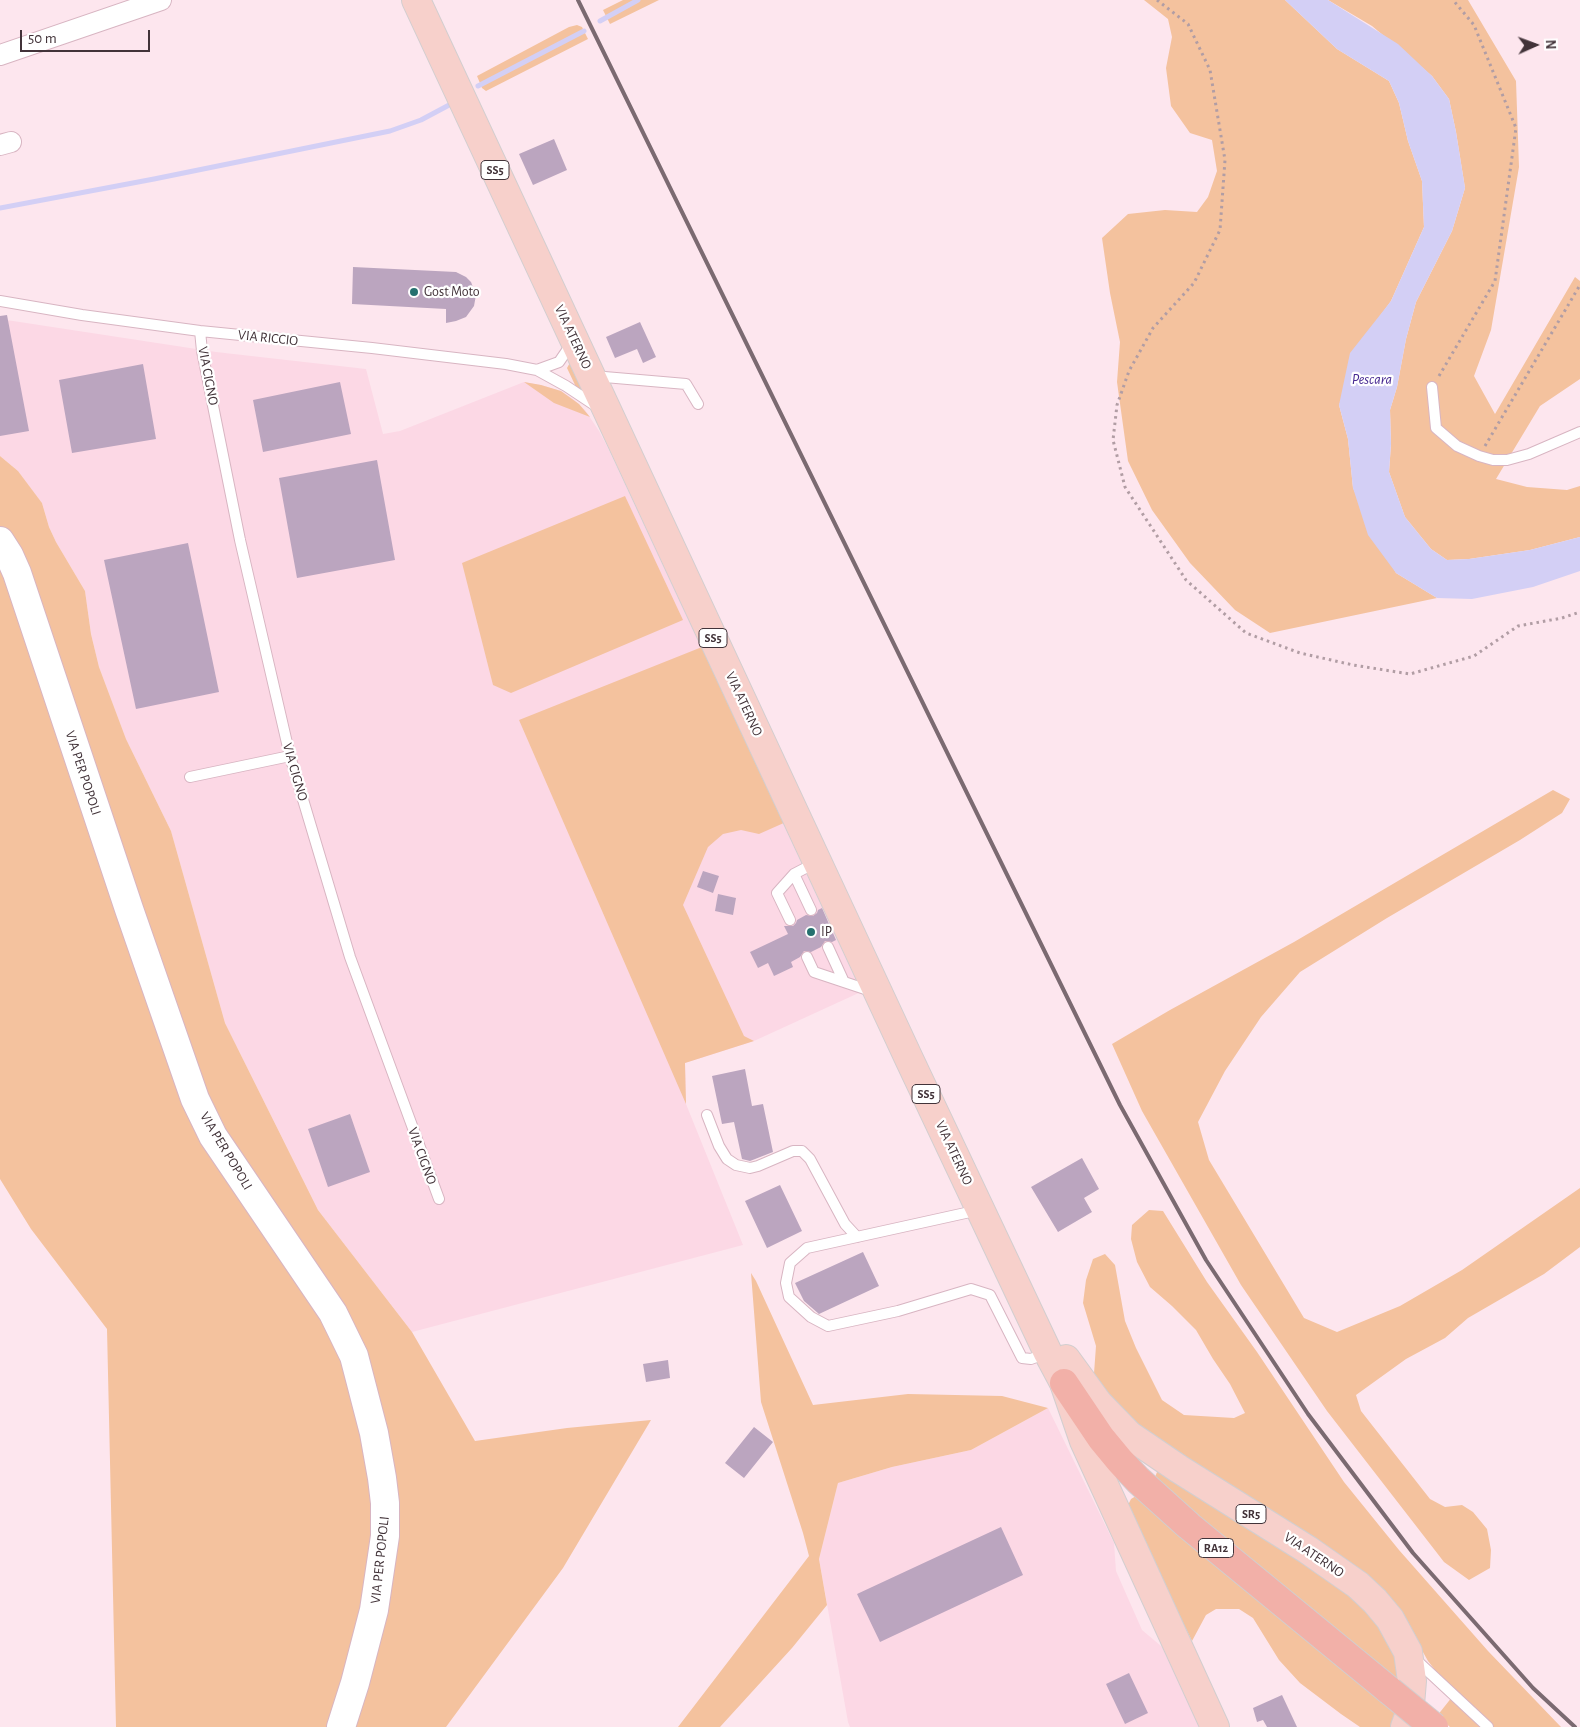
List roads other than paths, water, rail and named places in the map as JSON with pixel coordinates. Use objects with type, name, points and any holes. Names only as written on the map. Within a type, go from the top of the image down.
[{"type":"highway","name":"RA12","points":[[1064,1383],[1101,1438],[1138,1480],[1190,1526],[1434,1727]]},
{"type":"main road","name":"VIA ATERNO","points":[[416,0],[980,1210],[1064,1383],[1084,1441],[1215,1727]]},
{"type":"main road","name":"VIA PER POPOLI","points":[[0,541],[17,573],[129,909],[195,1099],[213,1136],[333,1313],[354,1356],[374,1433],[382,1478],[385,1503],[385,1536],[374,1610],[355,1683],[341,1727]]},
{"type":"main road","name":"VIA ATERNO","points":[[1035,1326],[1052,1339],[1098,1403],[1129,1434],[1179,1469],[1308,1550],[1358,1585],[1390,1619],[1408,1652],[1412,1681],[1409,1716],[1405,1727]]},
{"type":"street","points":[[0,55],[161,0]]},
{"type":"lane","name":"VIA RICCIO","points":[[0,301],[82,315],[200,331],[472,360],[537,370],[566,386],[609,415]]},
{"type":"lane","name":"VIA CIGNO","points":[[200,331],[202,351],[240,540],[290,756],[350,958],[439,1199]]},
{"type":"lane","points":[[537,370],[559,362],[574,340]]},
{"type":"lane","points":[[592,376],[686,384],[698,404]]},
{"type":"lane","points":[[1432,387],[1436,428],[1457,446],[1479,456],[1493,460],[1507,460],[1529,454],[1580,432]]},
{"type":"lane","points":[[190,777],[290,756]]},
{"type":"lane","points":[[790,920],[777,893],[794,874],[818,861]]},
{"type":"lane","points":[[794,874],[811,910]]},
{"type":"lane","points":[[828,947],[844,982]]},
{"type":"lane","points":[[807,957],[814,972],[880,994]]},
{"type":"lane","points":[[707,1115],[719,1146],[727,1159],[736,1165],[750,1168],[793,1150],[802,1151],[810,1159],[845,1224],[857,1237]]},
{"type":"lane","points":[[980,1210],[807,1248],[790,1263],[786,1283],[789,1297],[811,1318],[828,1326],[898,1311],[971,1289],[990,1295],[1022,1358],[1031,1359],[1048,1353]]},
{"type":"lane","points":[[1408,1652],[1488,1727]]},
{"type":"water","name":"Pescara","points":[[1285,0],[1328,0],[1398,44],[1432,76],[1449,99],[1465,188],[1452,231],[1416,302],[1390,410],[1391,444],[1389,472],[1405,517],[1431,549],[1447,560],[1469,559],[1530,550],[1580,537],[1580,571],[1533,587],[1472,599],[1437,598],[1396,573],[1368,535],[1353,488],[1348,439],[1339,405],[1350,353],[1391,301],[1424,227],[1422,181],[1408,141],[1399,103],[1389,81],[1337,49]]},
{"type":"waterway","points":[[600,21],[638,0]]},
{"type":"waterway","points":[[478,86],[584,31]]},
{"type":"waterway","points":[[0,208],[390,131],[421,120],[451,104]]},
{"type":"railway","points":[[578,0],[1120,1105],[1206,1260],[1308,1414],[1413,1553],[1533,1688],[1575,1727]]},
{"type":"place","name":"Gost Moto","points":[[414,292]]},
{"type":"place","name":"IP","points":[[811,932]]}]
